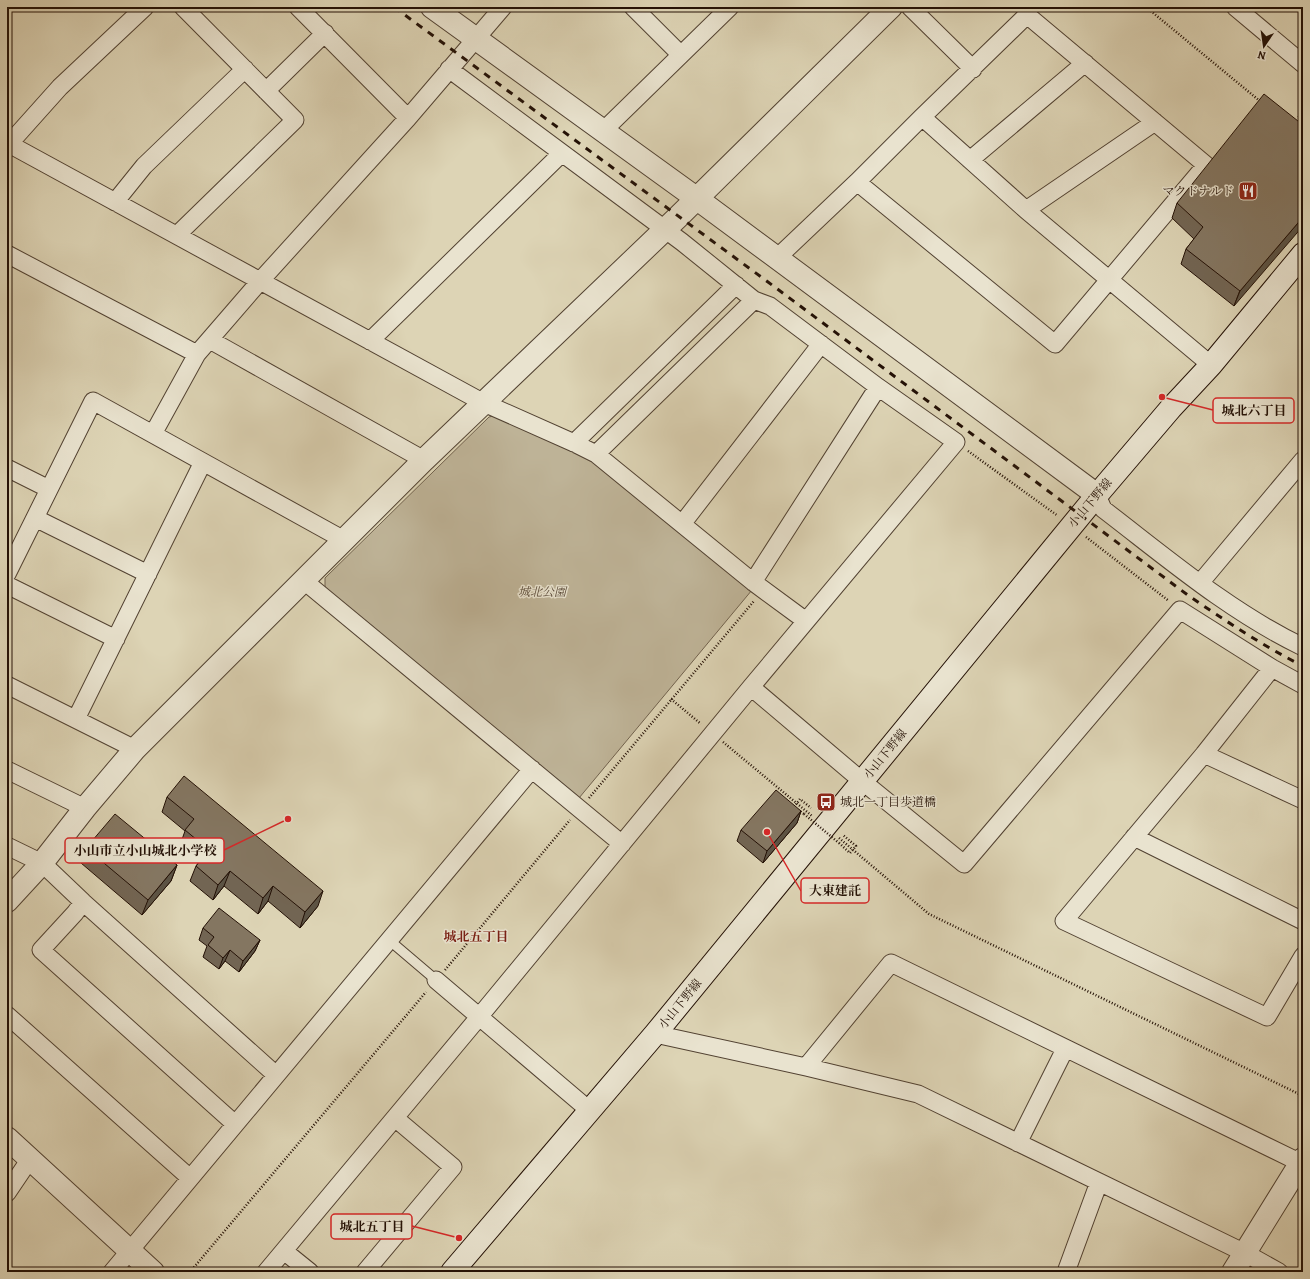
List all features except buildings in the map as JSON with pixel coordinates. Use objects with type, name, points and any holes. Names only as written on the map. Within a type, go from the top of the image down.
[{"type":"street","points":[[145,7],[60,87],[8,146],[261,280],[484,403],[596,454],[758,586],[806,621]]},
{"type":"street","points":[[177,235],[295,120],[183,7]]},
{"type":"street","points":[[298,7],[408,118]]},
{"type":"street","points":[[432,7],[696,198],[1097,495],[1103,509],[1200,583],[1246,615],[1300,641]]},
{"type":"street","points":[[633,7],[680,54]]},
{"type":"street","points":[[603,131],[729,7]]},
{"type":"street","points":[[7,901],[42,863],[85,808],[135,749],[424,460],[696,198],[891,7]]},
{"type":"street","points":[[910,7],[973,69]]},
{"type":"street","points":[[1235,7],[1301,59]]},
{"type":"street","points":[[153,434],[197,354],[261,280],[408,118],[500,8]]},
{"type":"street","points":[[777,258],[857,182],[1031,11],[1085,63],[1206,164],[1055,344],[857,182]]},
{"type":"street","points":[[266,90],[325,33]]},
{"type":"street","points":[[970,160],[1085,63]]},
{"type":"street","points":[[266,1272],[956,442],[770,306],[754,300],[664,229],[449,69]]},
{"type":"street","points":[[115,202],[144,166],[245,70]]},
{"type":"street","points":[[922,117],[1026,210],[1211,365]]},
{"type":"street","points":[[1026,210],[1155,122]]},
{"type":"street","points":[[370,341],[562,153]]},
{"type":"street","points":[[7,254],[197,354]]},
{"type":"street","name":"小山下野線","points":[[452,1272],[589,1110],[834,831],[862,782],[1097,495],[1171,408],[1211,365],[1303,254]]},
{"type":"street","points":[[574,443],[736,285]]},
{"type":"street","points":[[596,454],[754,300]]},
{"type":"street","points":[[210,340],[424,460]]},
{"type":"street","points":[[682,524],[821,344]]},
{"type":"street","points":[[758,586],[878,386]]},
{"type":"street","points":[[7,574],[93,401],[344,540]]},
{"type":"street","points":[[1200,583],[1303,460]]},
{"type":"street","points":[[76,719],[203,462]]},
{"type":"street","points":[[7,468],[49,488]]},
{"type":"street","points":[[35,518],[148,574]]},
{"type":"street","points":[[303,580],[622,844]]},
{"type":"street","points":[[7,585],[116,639]]},
{"type":"street","points":[[751,687],[862,782],[964,864],[1180,610],[1272,668],[1303,685]]},
{"type":"street","points":[[1272,668],[1204,754],[1064,921],[1267,1017],[1303,956]]},
{"type":"street","points":[[7,685],[135,749]]},
{"type":"street","points":[[1204,754],[1303,800]]},
{"type":"street","points":[[112,1272],[532,769]]},
{"type":"street","points":[[7,770],[85,808]]},
{"type":"street","points":[[1134,837],[1303,921]]},
{"type":"street","points":[[7,846],[42,863],[83,902],[276,1075]]},
{"type":"street","points":[[83,902],[75,913],[41,950],[236,1124]]},
{"type":"street","points":[[806,1067],[891,963],[1065,1049],[1302,1162],[1233,1272]]},
{"type":"street","points":[[436,980],[589,1110]]},
{"type":"street","points":[[7,1015],[190,1178]]},
{"type":"street","points":[[655,1034],[806,1067],[918,1094],[1245,1253],[1279,1272]]},
{"type":"street","points":[[1018,1143],[1065,1049]]},
{"type":"street","points":[[365,1272],[454,1167],[395,1118]]},
{"type":"street","points":[[7,1138],[153,1272]]},
{"type":"street","points":[[7,1193],[30,1159]]},
{"type":"street","points":[[1066,1272],[1100,1182]]},
{"type":"street","points":[[284,1251],[310,1272]]},
{"type":"lane","points":[[389,940],[436,980]]},
{"type":"path","points":[[1146,7],[1267,106]]},
{"type":"path","points":[[190,1272],[580,809],[671,698],[758,586]]},
{"type":"path","points":[[671,698],[713,734],[834,831],[929,914],[1303,1096]]},
{"type":"path","points":[[811,808],[800,799],[794,807],[850,853],[856,846],[834,831]]},
{"type":"green space","name":"城北公園","points":[[497,415],[580,452],[616,475],[752,590],[579,798],[576,798],[325,588],[325,578],[489,417]]},
{"type":"railway","points":[[394,7],[768,282],[1189,596],[1259,642],[1303,666]]},
{"type":"place","name":"マクドナルド","points":[[1248,191]]},
{"type":"place","name":"城北六丁目","points":[[1162,397]]},
{"type":"place","name":"城北一丁目歩道橋","points":[[826,802]]},
{"type":"place","name":"小山市立小山城北小学校","points":[[288,819]]},
{"type":"place","name":"大東建託","points":[[767,832]]},
{"type":"place","name":"城北五丁目","points":[[459,1238]]},
{"type":"district","name":"城北五丁目","points":[[476,936]]}]
